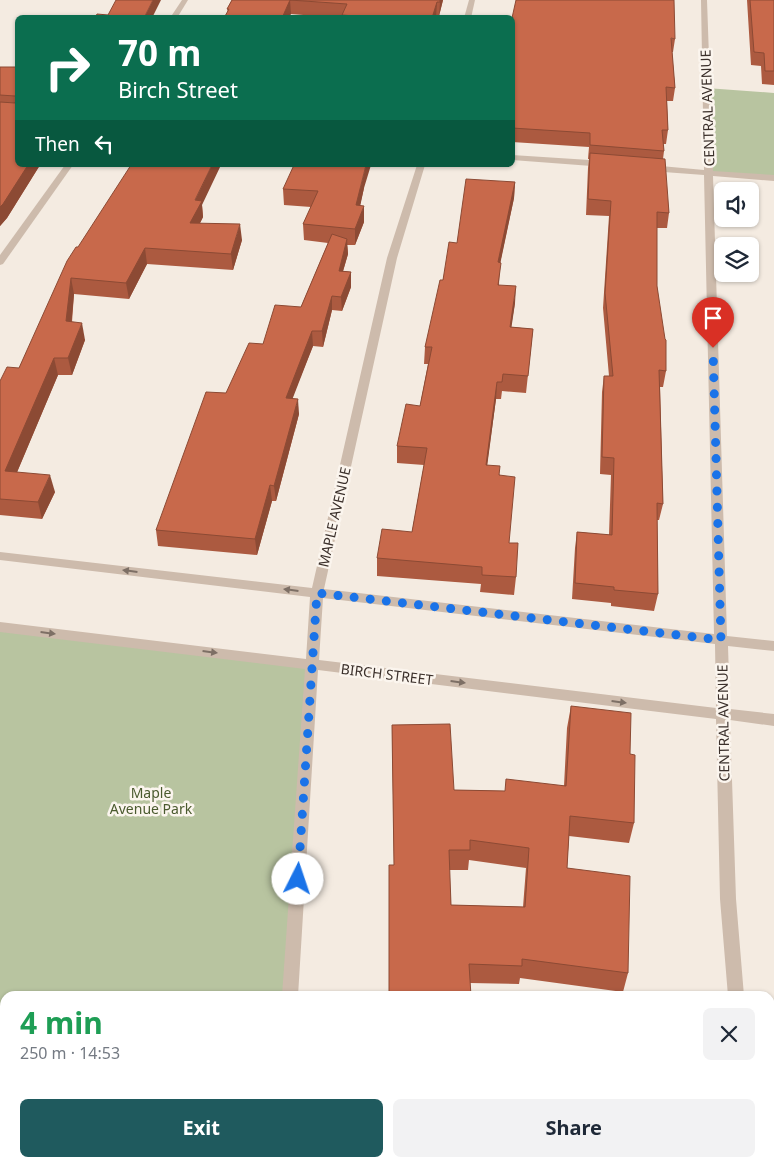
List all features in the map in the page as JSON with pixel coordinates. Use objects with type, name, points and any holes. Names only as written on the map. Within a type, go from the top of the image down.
[{"type":"street","points":[[175,15],[186,0]]},
{"type":"street","points":[[468,15],[472,0]]},
{"type":"street","name":"CENTRAL AVENUE","points":[[704,0],[728,899],[736,991]]},
{"type":"street","points":[[515,157],[610,165]]},
{"type":"street","points":[[0,262],[68,167]]},
{"type":"street","name":"MAPLE AVENUE","points":[[290,991],[317,593],[392,258],[420,167]]},
{"type":"street","points":[[640,167],[774,178]]},
{"type":"street","points":[[0,556],[774,646]]},
{"type":"street","name":"BIRCH STREET","points":[[0,627],[774,720]]},
{"type":"green space","points":[[706,88],[774,93],[774,178],[708,173]]},
{"type":"green space","name":"Maple Avenue Park","points":[[0,627],[311,665],[290,991],[0,991]]},
{"type":"building","points":[[116,0],[153,0],[146,15],[108,15]]},
{"type":"building","points":[[232,0],[290,0],[283,15],[226,15],[229,9],[227,9]]},
{"type":"building","points":[[290,0],[440,0],[440,2],[437,2],[433,15],[342,15],[347,4]]},
{"type":"building","points":[[516,0],[674,0],[675,39],[671,38],[675,88],[666,87],[668,130],[662,130],[664,151],[590,145],[590,133],[515,128],[515,15],[513,15]]},
{"type":"building","points":[[750,0],[774,0],[774,71],[765,71],[764,53],[754,52]]},
{"type":"building","points":[[0,67],[15,67],[15,96],[0,95]]},
{"type":"building","points":[[0,102],[15,103],[15,167],[27,167],[0,207]]},
{"type":"building","points":[[590,153],[665,159],[669,213],[657,212],[657,286],[666,340],[666,371],[659,370],[663,504],[657,503],[658,594],[614,590],[614,587],[575,583],[577,532],[612,535],[614,458],[602,457],[604,376],[613,376],[605,293],[611,201],[588,199]]},
{"type":"building","points":[[130,167],[211,167],[195,200],[202,201],[190,223],[240,224],[231,254],[145,248],[126,283],[71,278],[66,321],[82,323],[68,358],[54,358],[5,471],[50,475],[38,502],[0,499],[0,381],[7,367],[19,368],[67,261],[76,247],[78,247]]},
{"type":"building","points":[[293,167],[366,167],[356,205],[364,206],[355,229],[303,224],[318,191],[283,189]]},
{"type":"building","points":[[466,179],[515,182],[498,262],[501,263],[498,285],[516,286],[510,327],[533,329],[528,376],[503,374],[502,382],[497,382],[486,465],[500,466],[499,475],[515,477],[509,543],[518,543],[516,577],[482,575],[482,567],[377,558],[382,529],[412,532],[427,448],[397,446],[406,404],[420,406],[432,347],[425,347],[440,280],[443,280],[449,242],[457,243]]},
{"type":"building","points":[[332,234],[347,239],[339,271],[351,272],[341,297],[332,296],[322,331],[312,331],[286,398],[298,399],[274,486],[270,485],[255,539],[156,530],[206,392],[226,393],[249,343],[263,344],[275,305],[301,307]]},
{"type":"building","points":[[571,706],[631,713],[630,754],[635,755],[634,823],[570,816],[567,868],[630,876],[628,973],[522,959],[522,966],[469,964],[471,991],[389,991],[389,865],[394,865],[392,725],[450,724],[454,790],[505,791],[506,779],[566,786]],"holes":[[[470,840],[529,848],[525,907],[451,905],[449,850],[470,850]]]},
{"type":"route","points":[[298,879],[317,593],[721,640],[713,348]]}]
